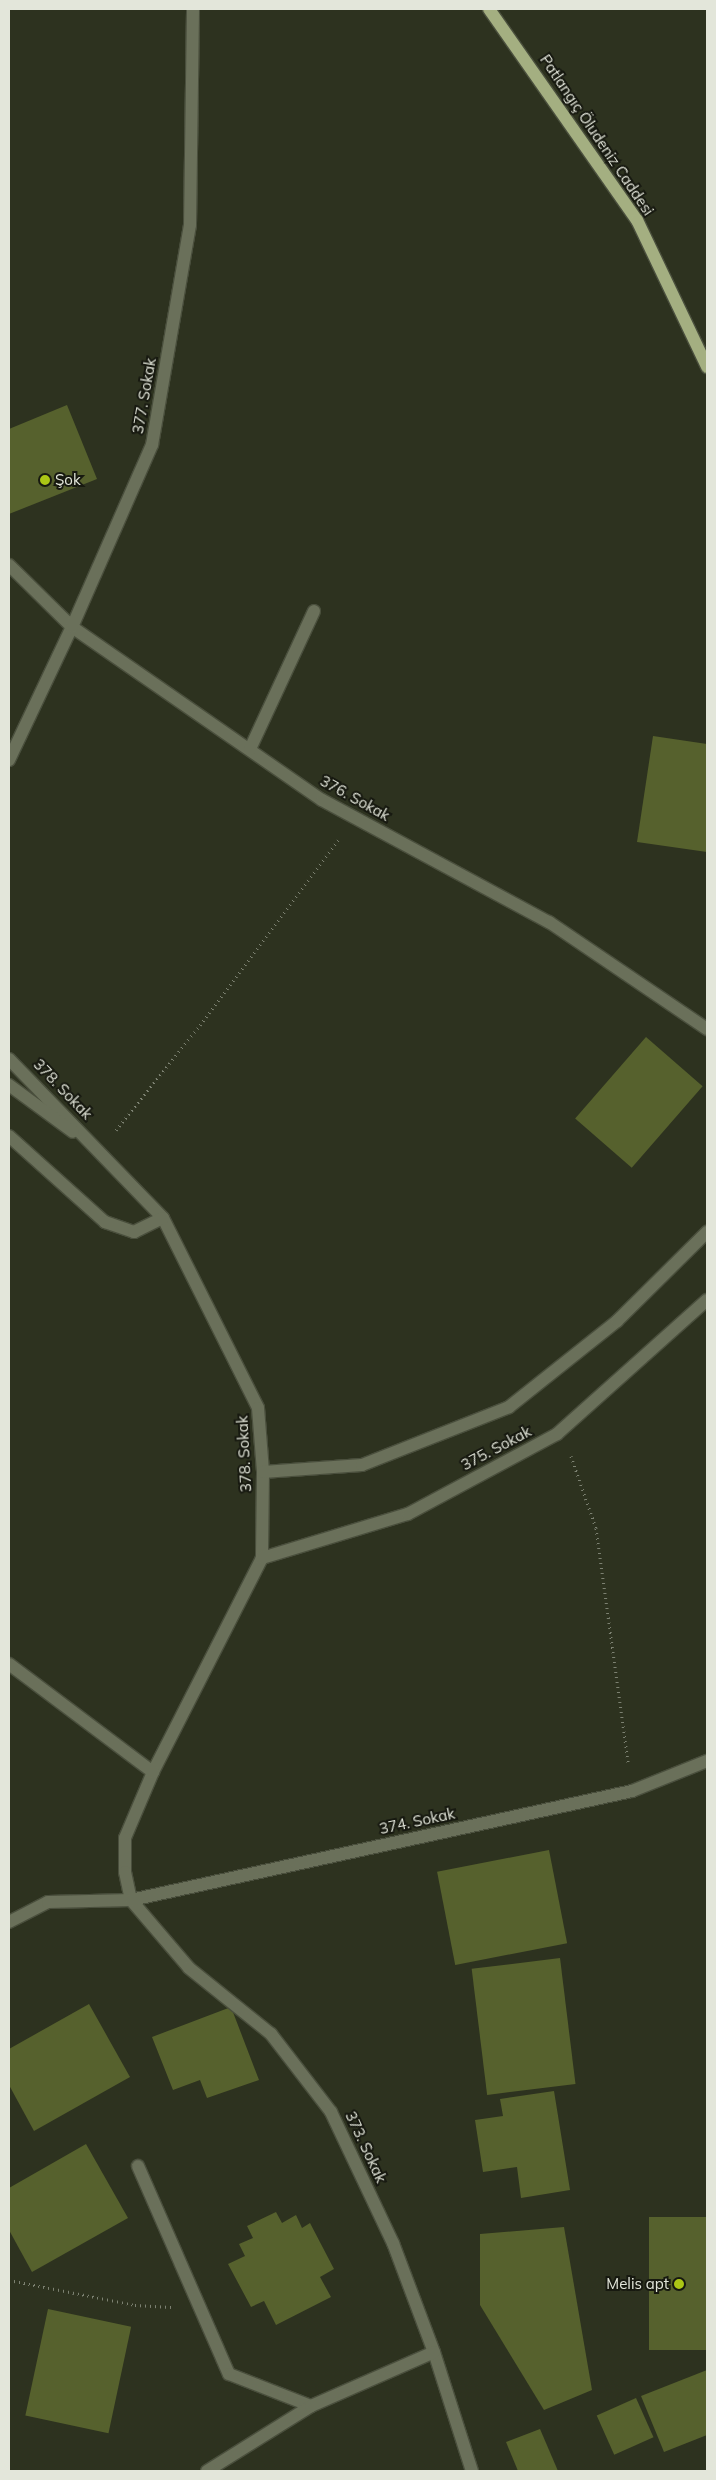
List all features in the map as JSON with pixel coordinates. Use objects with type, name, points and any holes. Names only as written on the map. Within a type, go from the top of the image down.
[{"type":"main road","name":"Patlangıç Öludeniz Caddesi","points":[[489,9],[637,220],[707,367]]},
{"type":"street","name":"377. Sokak","points":[[9,760],[72,627],[152,445],[190,224],[195,29],[193,9]]},
{"type":"street","name":"376. Sokak","points":[[9,565],[72,627],[322,800],[549,922],[707,1029]]},
{"type":"street","points":[[250,749],[314,611]]},
{"type":"street","name":"378. Sokak","points":[[9,1059],[162,1218],[258,1408],[263,1472],[262,1558],[153,1772],[125,1838],[125,1872],[131,1900]]},
{"type":"street","points":[[9,1085],[99,1151]]},
{"type":"street","points":[[9,1136],[104,1222],[134,1232],[162,1218]]},
{"type":"street","points":[[263,1472],[362,1465],[509,1407],[617,1320],[707,1232]]},
{"type":"street","name":"375. Sokak","points":[[262,1558],[408,1514],[557,1434],[707,1300]]},
{"type":"street","points":[[9,1664],[153,1772]]},
{"type":"street","name":"374. Sokak","points":[[9,1922],[48,1902],[131,1900],[632,1791],[707,1761]]},
{"type":"street","name":"373. Sokak","points":[[131,1900],[189,1968],[271,2034],[331,2112],[393,2243],[434,2352],[472,2471]]},
{"type":"street","points":[[138,2166],[229,2374],[311,2406]]},
{"type":"street","points":[[207,2471],[311,2406],[434,2352]]},
{"type":"path","points":[[99,1151],[200,1025],[355,817]]},
{"type":"path","points":[[557,1434],[576,1465],[596,1528],[632,1791]]},
{"type":"path","points":[[9,2280],[135,2305]]},
{"type":"building","points":[[67,405],[97,479],[9,514],[9,429]]},
{"type":"building","points":[[653,736],[707,744],[707,852],[637,842]]},
{"type":"building","points":[[646,1037],[703,1086],[632,1168],[575,1119]]},
{"type":"building","points":[[549,1850],[567,1943],[455,1965],[437,1872]]},
{"type":"building","points":[[560,1958],[575,2084],[487,2095],[472,1969]]},
{"type":"building","points":[[89,2004],[130,2077],[34,2131],[9,2085],[9,2049]]},
{"type":"building","points":[[231,2007],[259,2080],[207,2098],[200,2080],[173,2090],[152,2037]]},
{"type":"building","points":[[554,2091],[570,2190],[521,2198],[517,2167],[483,2172],[475,2120],[503,2116],[500,2099]]},
{"type":"building","points":[[86,2144],[128,2218],[32,2272],[9,2230],[9,2188]]},
{"type":"building","points":[[276,2212],[282,2223],[296,2215],[302,2228],[310,2223],[334,2269],[320,2277],[331,2297],[276,2325],[264,2301],[251,2307],[228,2264],[245,2256],[239,2244],[253,2238],[247,2226]]},
{"type":"building","name":"Melis apt","points":[[649,2217],[707,2217],[707,2350],[649,2350]]},
{"type":"building","points":[[564,2227],[592,2390],[544,2410],[480,2305],[480,2234]]},
{"type":"building","points":[[48,2309],[131,2327],[108,2433],[25,2416]]},
{"type":"building","points":[[707,2370],[707,2435],[664,2452],[641,2396]]},
{"type":"building","points":[[636,2398],[653,2437],[614,2455],[597,2415]]},
{"type":"building","points":[[540,2429],[558,2471],[518,2471],[506,2442]]},
{"type":"place","name":"Şok","points":[[45,480]]},
{"type":"place","name":"Melis apt","points":[[679,2284]]}]
